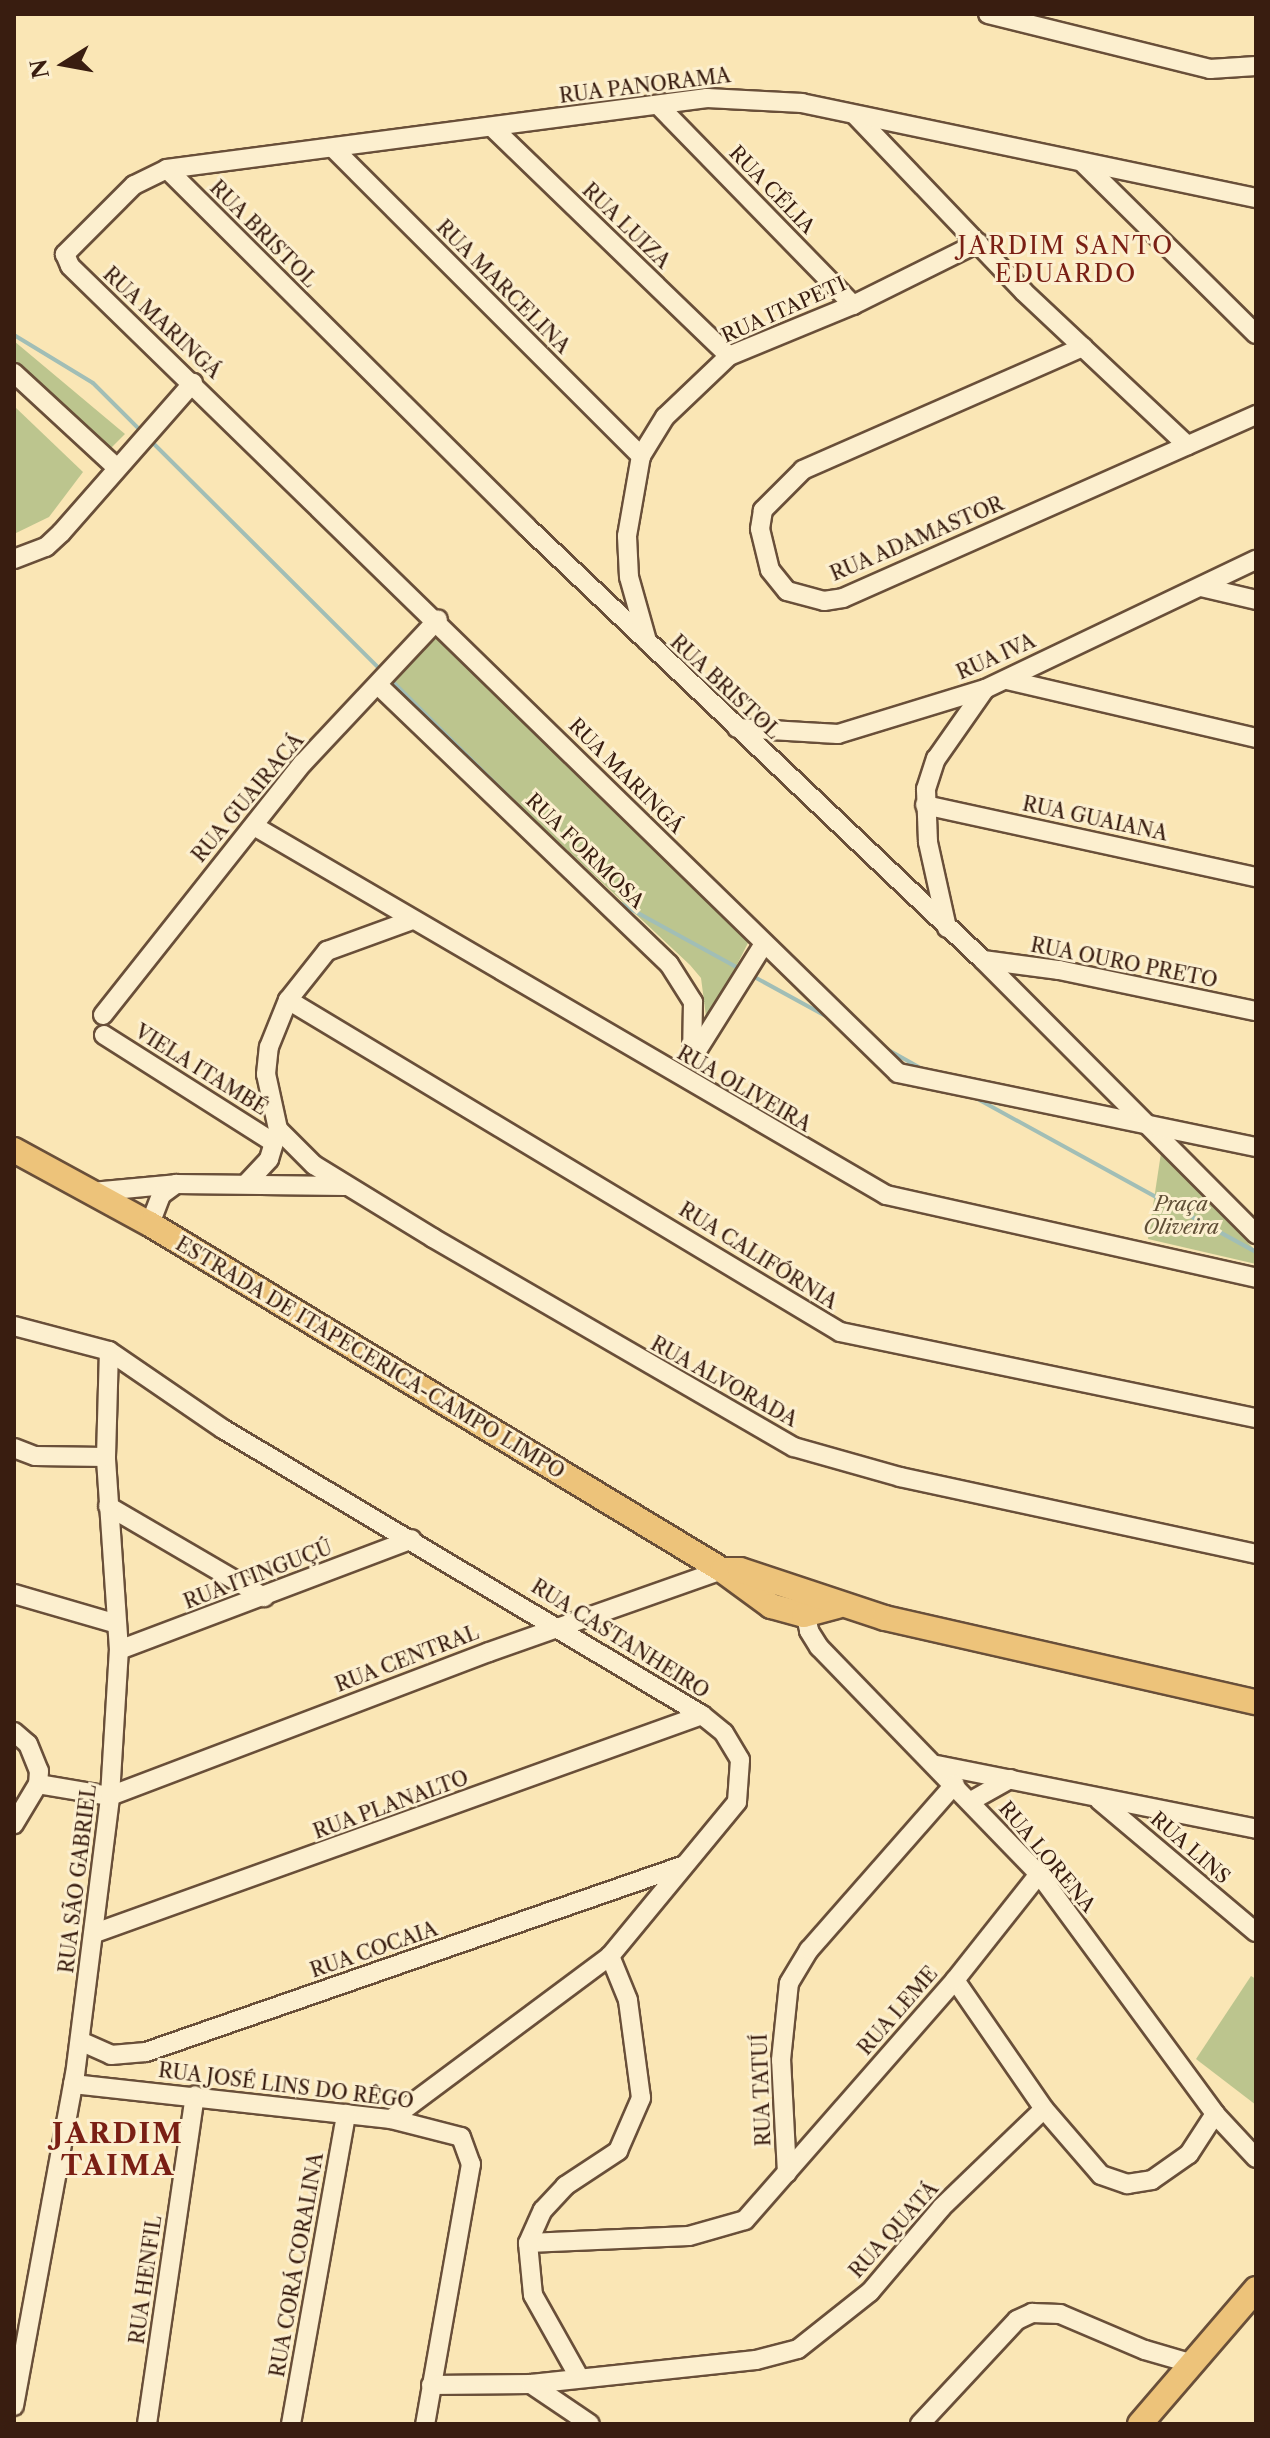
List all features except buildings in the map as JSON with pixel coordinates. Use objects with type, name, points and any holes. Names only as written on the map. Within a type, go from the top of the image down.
[{"type":"main road","name":"ESTRADA DE ITAPECERICA-CAMPO LIMPO","points":[[14,1150],[150,1224],[722,1570],[740,1570],[804,1604],[837,1606],[1256,1702]]},
{"type":"main road","points":[[1140,2424],[1256,2289]]},
{"type":"street","points":[[988,14],[1210,69],[1256,66]]},
{"type":"street","name":"RUA PANORAMA","points":[[65,254],[134,185],[167,169],[741,96],[856,116],[1256,198]]},
{"type":"street","name":"RUA CÉLIA","points":[[659,106],[853,305]]},
{"type":"street","points":[[856,116],[978,243],[1187,445]]},
{"type":"street","name":"RUA LUIZA","points":[[493,128],[729,356]]},
{"type":"street","name":"RUA MARCELINA","points":[[335,150],[641,456]]},
{"type":"street","points":[[1083,163],[1256,334]]},
{"type":"street","name":"RUA BRISTOL","points":[[167,169],[649,646],[983,960],[1256,1234]]},
{"type":"street","name":"RUA ITAPETI","points":[[649,646],[629,577],[627,536],[641,456],[681,397],[729,356],[853,305],[978,243]]},
{"type":"street","name":"RUA MARINGÁ","points":[[65,254],[70,266],[438,619],[898,1073],[1256,1147]]},
{"type":"street","name":"RUA ADAMASTOR","points":[[1083,347],[795,476],[763,510],[760,529],[770,570],[795,594],[824,601],[843,598],[1256,415]]},
{"type":"street","points":[[14,373],[117,468]]},
{"type":"street","points":[[14,559],[46,547],[193,383]]},
{"type":"street","name":"RUA IVA","points":[[737,728],[838,734],[985,689],[1256,560]]},
{"type":"street","points":[[1201,587],[1256,600]]},
{"type":"street","name":"RUA GUAIRACÁ","points":[[103,1015],[303,763],[438,619]]},
{"type":"street","points":[[1007,680],[1256,738]]},
{"type":"street","name":"RUA FORMOSA","points":[[378,685],[669,964],[693,1002],[692,1058]]},
{"type":"street","points":[[947,928],[925,805],[936,759],[985,689]]},
{"type":"street","name":"RUA GUAIANA","points":[[925,805],[1256,877]]},
{"type":"street","name":"RUA OLIVEIRA","points":[[254,826],[886,1195],[1256,1278]]},
{"type":"street","points":[[246,1184],[269,1159],[276,1136],[266,1074],[269,1047],[288,1000],[327,951],[412,920]]},
{"type":"street","points":[[678,1076],[764,944]]},
{"type":"street","name":"RUA OURO PRETO","points":[[983,960],[1059,970],[1256,1011]]},
{"type":"street","name":"RUA CALIFÓRNIA","points":[[288,1000],[840,1332],[1256,1418]]},
{"type":"street","name":"VIELA ITAMBÉ","points":[[104,1035],[276,1136]]},
{"type":"street","name":"RUA ALVORADA","points":[[276,1136],[314,1165],[794,1447],[900,1477],[1256,1554]]},
{"type":"street","points":[[150,1224],[161,1195],[176,1184]]},
{"type":"street","name":"RUA ALVORADA","points":[[92,1192],[176,1184],[349,1186]]},
{"type":"street","name":"RUA CASTANHEIRO","points":[[14,1326],[109,1351],[223,1429],[561,1627],[702,1715],[734,1747],[742,1779],[737,1802],[610,1956],[391,2119]]},
{"type":"street","name":"RUA SÃO GABRIEL","points":[[14,2406],[80,2041],[110,1796],[119,1650],[106,1457],[109,1351]]},
{"type":"street","points":[[14,1448],[35,1456],[106,1457]]},
{"type":"street","points":[[108,1506],[264,1597]]},
{"type":"street","name":"RUA ITINGUÇÚ","points":[[119,1650],[412,1539]]},
{"type":"street","name":"RUA CENTRAL","points":[[110,1796],[722,1570]]},
{"type":"street","points":[[14,1594],[117,1624]]},
{"type":"street","name":"RUA LORENA","points":[[804,1604],[819,1647],[937,1765],[1039,1874],[1215,2114],[1256,2158]]},
{"type":"street","name":"RUA PLANALTO","points":[[95,1933],[702,1715]]},
{"type":"street","points":[[14,1732],[37,1758],[38,1784],[14,1824]]},
{"type":"street","points":[[937,1765],[1256,1829]]},
{"type":"street","points":[[971,1801],[1010,1779]]},
{"type":"street","points":[[38,1784],[110,1796]]},
{"type":"street","name":"RUA TATUÍ","points":[[528,2243],[689,2236],[724,2229],[745,2220],[787,2173],[781,2060],[789,1983],[809,1950],[955,1784]]},
{"type":"street","name":"RUA LINS","points":[[1097,1798],[1256,1932]]},
{"type":"street","name":"RUA COCAIA","points":[[80,2041],[111,2055],[146,2052],[682,1866]]},
{"type":"street","name":"RUA LEME","points":[[787,2173],[955,1980],[1039,1874]]},
{"type":"street","points":[[579,2377],[533,2295],[528,2243],[543,2210],[565,2186],[618,2151],[641,2098],[628,2000],[610,1956]]},
{"type":"street","points":[[955,1980],[1044,2109],[1101,2175],[1127,2184],[1152,2180],[1189,2154],[1215,2114]]},
{"type":"street","name":"RUA JOSÉ LINS DO RÊGO","points":[[73,2084],[195,2095],[391,2119],[461,2137],[471,2164],[431,2385]]},
{"type":"street","name":"RUA HENFIL","points":[[147,2424],[195,2095]]},
{"type":"street","name":"RUA QUATÁ","points":[[431,2385],[531,2384],[756,2360],[798,2349],[870,2292],[942,2207],[1044,2109]]},
{"type":"street","name":"RUA CORÁ CORALINA","points":[[291,2424],[346,2114]]},
{"type":"street","points":[[920,2424],[1017,2320],[1032,2313],[1060,2314],[1145,2350],[1190,2363]]},
{"type":"street","points":[[531,2384],[590,2424]]},
{"type":"street","points":[[425,2424],[431,2385]]},
{"type":"green space","points":[[14,341],[125,434],[110,449],[14,363]]},
{"type":"green space","points":[[14,406],[83,472],[49,517],[14,534]]},
{"type":"green space","points":[[434,636],[750,939],[707,1024],[701,978],[690,965],[392,686]]},
{"type":"green space","name":"Praça Oliveira","points":[[1161,1153],[1256,1251],[1256,1264],[1148,1239]]},
{"type":"green space","points":[[1251,1976],[1256,1979],[1256,2105],[1196,2059]]},
{"type":"waterway","points":[[14,335],[93,383],[144,434]]},
{"type":"waterway","points":[[150,440],[382,671]]},
{"type":"waterway","points":[[391,680],[549,837]]},
{"type":"waterway","points":[[616,901],[742,970]]},
{"type":"waterway","points":[[749,974],[833,1020]]},
{"type":"waterway","points":[[883,1047],[924,1070]]},
{"type":"waterway","points":[[974,1097],[1256,1252]]},
{"type":"district","name":"JARDIM SANTO EDUARDO","points":[[1066,260]]},
{"type":"district","name":"JARDIM TAIMA","points":[[118,2149]]}]
